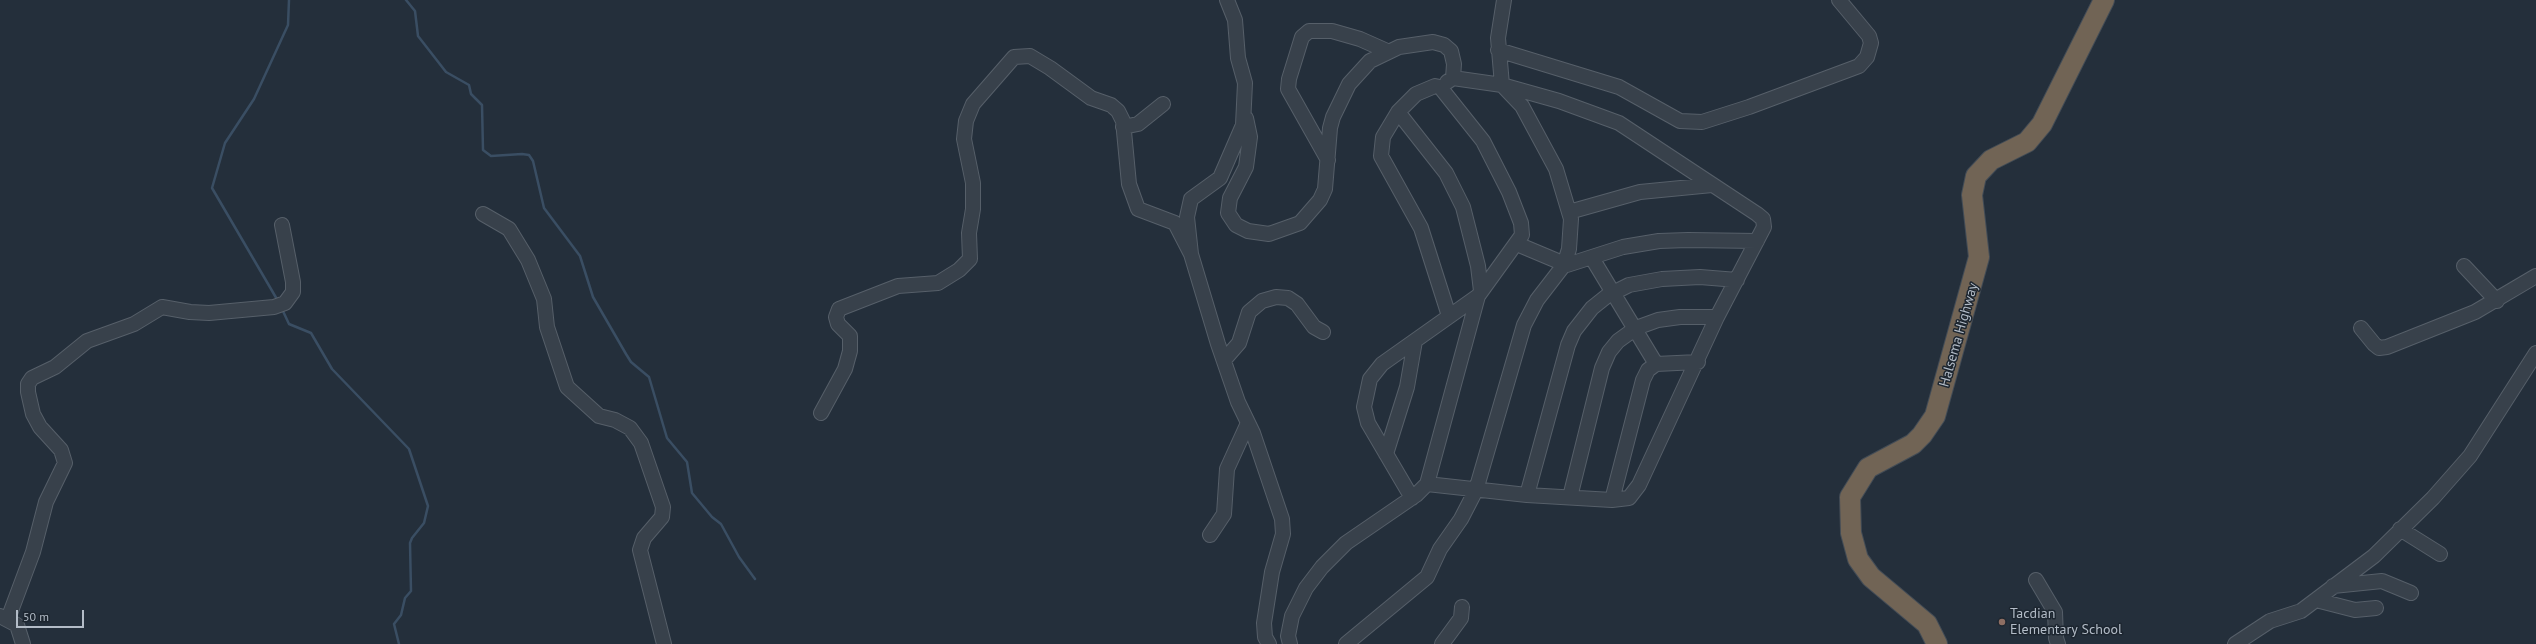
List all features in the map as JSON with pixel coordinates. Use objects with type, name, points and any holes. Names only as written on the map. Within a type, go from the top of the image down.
[{"type":"highway","name":"Halsema Highway","points":[[1937,644],[1927,624],[1871,577],[1858,559],[1851,533],[1850,497],[1868,468],[1913,444],[1925,431],[1935,416],[1979,258],[1979,243],[1972,195],[1976,176],[1991,160],[2027,142],[2042,124],[2104,0]]},
{"type":"street","points":[[1191,254],[1187,217],[1191,199],[1220,178],[1241,133],[1245,114],[1245,89],[1238,58],[1236,26],[1227,0]]},
{"type":"street","points":[[1346,644],[1427,577],[1440,549],[1461,519],[1476,490],[1524,325],[1537,300],[1564,265],[1571,235],[1569,212],[1556,169],[1522,106],[1502,84],[1498,50],[1498,30],[1504,0]]},
{"type":"street","points":[[1498,50],[1619,87],[1680,121],[1702,122],[1749,108],[1859,66],[1867,57],[1871,43],[1869,36],[1839,0]]},
{"type":"street","points":[[1328,160],[1288,89],[1289,79],[1302,37],[1309,30],[1332,30],[1360,39],[1387,51]]},
{"type":"street","points":[[1245,114],[1250,137],[1246,167],[1228,204],[1228,213],[1236,224],[1248,231],[1269,234],[1300,224],[1320,200],[1324,189],[1330,128],[1349,84],[1370,61],[1387,51],[1413,44],[1433,42],[1444,45],[1451,51],[1453,58],[1453,78]]},
{"type":"street","points":[[822,413],[845,369],[850,351],[850,336],[838,324],[836,317],[840,309],[898,286],[938,283],[959,270],[970,258],[969,234],[974,209],[973,183],[964,139],[966,120],[973,104],[1011,59],[1021,55],[1030,56],[1050,68],[1091,98],[1111,105],[1118,111],[1123,127],[1129,184],[1138,209],[1175,223],[1191,254],[1238,402],[1248,422],[1279,508],[1283,527],[1283,534],[1272,572],[1264,624],[1265,637],[1269,644]]},
{"type":"street","points":[[1427,484],[1527,495],[1612,500],[1625,499],[1632,496],[1698,362],[1718,317],[1764,227],[1763,219],[1618,123],[1559,101],[1502,84],[1453,78],[1440,87],[1422,91],[1398,112],[1383,137],[1381,156],[1421,228],[1449,316]]},
{"type":"street","points":[[1412,498],[1368,423],[1364,408],[1366,392],[1370,379],[1376,370],[1480,293],[1522,235],[1522,226],[1506,186],[1478,134],[1440,87]]},
{"type":"street","points":[[1123,127],[1138,124],[1163,104]]},
{"type":"street","points":[[1290,644],[1288,636],[1292,616],[1306,588],[1322,567],[1346,543],[1412,498],[1427,484],[1480,293],[1478,266],[1463,207],[1446,173],[1398,112]]},
{"type":"street","points":[[1569,212],[1640,192],[1712,185]]},
{"type":"street","points":[[483,214],[509,229],[528,260],[544,299],[547,327],[567,387],[599,416],[615,420],[630,428],[643,447],[663,507],[662,517],[644,538],[640,550],[664,644]]},
{"type":"street","points":[[24,644],[18,625],[4,617],[33,552],[46,502],[65,463],[61,450],[40,426],[33,414],[28,392],[28,384],[32,378],[55,367],[87,341],[134,324],[162,306],[190,312],[209,313],[274,306],[285,303],[293,292],[293,282],[282,225]]},
{"type":"street","points":[[1516,244],[1564,265],[1592,258],[1623,247],[1659,241],[1757,241]]},
{"type":"street","points":[[1592,258],[1636,328],[1656,364]]},
{"type":"street","points":[[2464,266],[2497,301]]},
{"type":"street","points":[[2361,328],[2379,348],[2387,347],[2436,329],[2497,301],[2536,276]]},
{"type":"street","points":[[1527,495],[1555,388],[1574,331],[1592,308],[1614,292],[1629,285],[1662,279],[1700,277],[1737,280]]},
{"type":"street","points":[[1225,359],[1239,343],[1249,312],[1262,301],[1276,298],[1288,298],[1296,304],[1314,327],[1323,332]]},
{"type":"street","points":[[1570,497],[1602,368],[1609,352],[1618,341],[1636,328],[1658,320],[1680,317],[1718,317]]},
{"type":"street","points":[[1386,454],[1407,387],[1415,341]]},
{"type":"street","points":[[2235,644],[2270,621],[2301,610],[2316,600],[2330,586],[2369,560],[2433,498],[2470,456],[2536,353]]},
{"type":"street","points":[[1612,500],[1643,380],[1648,370],[1656,364],[1698,362]]},
{"type":"street","points":[[1210,535],[1224,514],[1227,469],[1248,422]]},
{"type":"street","points":[[2400,529],[2440,554]]},
{"type":"street","points":[[2036,580],[2055,612],[2056,638],[2058,644]]},
{"type":"street","points":[[2330,586],[2382,581],[2411,593]]},
{"type":"street","points":[[2316,600],[2354,610],[2376,608]]},
{"type":"street","points":[[1442,644],[1462,618],[1462,607]]},
{"type":"waterway","points":[[278,301],[212,188],[225,143],[254,99],[288,25],[289,0]]},
{"type":"waterway","points":[[406,0],[415,11],[418,36],[446,72],[469,85],[471,94],[482,105],[483,150],[491,156],[529,155],[533,161],[544,208],[580,256],[593,297],[626,354],[631,362],[649,377],[667,438],[687,462],[692,493],[712,517],[721,524],[739,557],[755,579]]},
{"type":"waterway","points":[[282,309],[289,324],[311,333],[332,369],[409,449],[428,506],[424,523],[412,538],[410,543],[411,591],[405,598],[401,615],[394,624],[399,644]]},
{"type":"place","name":"Tacdian Elementary School","points":[[2002,622]]}]
